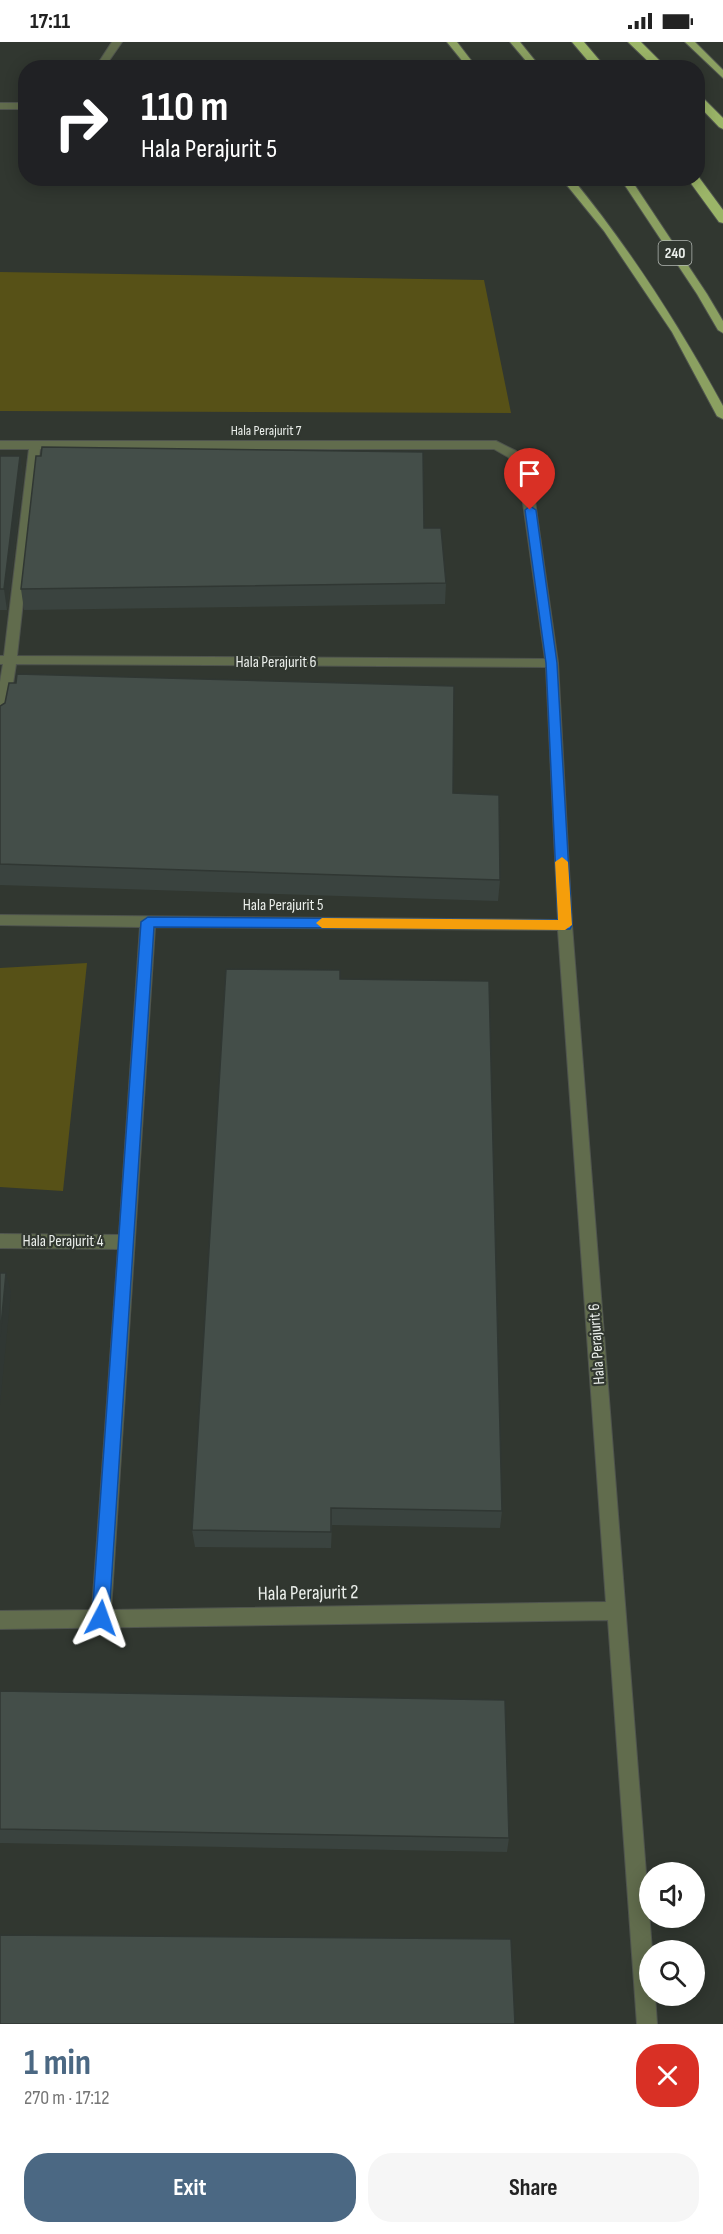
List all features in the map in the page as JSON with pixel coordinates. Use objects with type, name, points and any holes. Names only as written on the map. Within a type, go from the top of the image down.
[{"type":"highway","points":[[578,42],[594,60]]},
{"type":"highway","points":[[634,42],[654,60]]},
{"type":"highway","points":[[705,106],[723,125]]},
{"type":"highway","points":[[699,186],[723,219]]},
{"type":"main road","points":[[452,42],[467,60]]},
{"type":"main road","points":[[515,42],[530,60]]},
{"type":"main road","points":[[690,42],[723,75]]},
{"type":"main road","points":[[573,186],[608,229],[677,332],[723,416]]},
{"type":"main road","name":"240","points":[[630,186],[702,294],[723,330]]},
{"type":"street","points":[[105,60],[117,42]]},
{"type":"street","points":[[0,106],[18,106]]},
{"type":"street","name":"Hala Perajurit 7","points":[[0,445],[496,445],[512,454],[524,466]]},
{"type":"street","points":[[0,722],[5,660],[35,445]]},
{"type":"street","name":"Hala Perajurit 6","points":[[524,466],[552,663],[565,925],[647,2024]]},
{"type":"street","name":"Hala Perajurit 6","points":[[5,660],[552,663]]},
{"type":"street","name":"Hala Perajurit 5","points":[[0,920],[565,925]]},
{"type":"street","points":[[101,1618],[148,922]]},
{"type":"street","name":"Hala Perajurit 4","points":[[0,1241],[126,1242]]},
{"type":"street","name":"Hala Perajurit 2","points":[[0,1620],[617,1611]]},
{"type":"shaded area","points":[[0,272],[484,280],[511,413],[0,411]]},
{"type":"shaded area","points":[[87,963],[63,1191],[0,1187],[0,968]]},
{"type":"building","points":[[42,447],[423,452],[424,528],[441,528],[446,583],[21,589],[36,456],[41,456]]},
{"type":"building","points":[[0,456],[20,456],[4,589],[0,589]]},
{"type":"building","points":[[17,674],[454,686],[453,793],[499,795],[500,880],[0,864],[0,706],[5,703],[9,683],[16,683]]},
{"type":"building","points":[[226,969],[340,970],[340,979],[489,981],[502,1511],[331,1508],[331,1532],[192,1530]]},
{"type":"building","points":[[0,1273],[6,1273],[0,1337]]},
{"type":"building","points":[[0,1691],[505,1700],[509,1838],[0,1829]]},
{"type":"building","points":[[0,1935],[511,1939],[515,2024],[0,2024]]},
{"type":"slow traffic","points":[[322,923],[565,925],[562,862]]},
{"type":"route","points":[[101,1618],[148,922],[565,925],[552,663],[530,510]]}]
